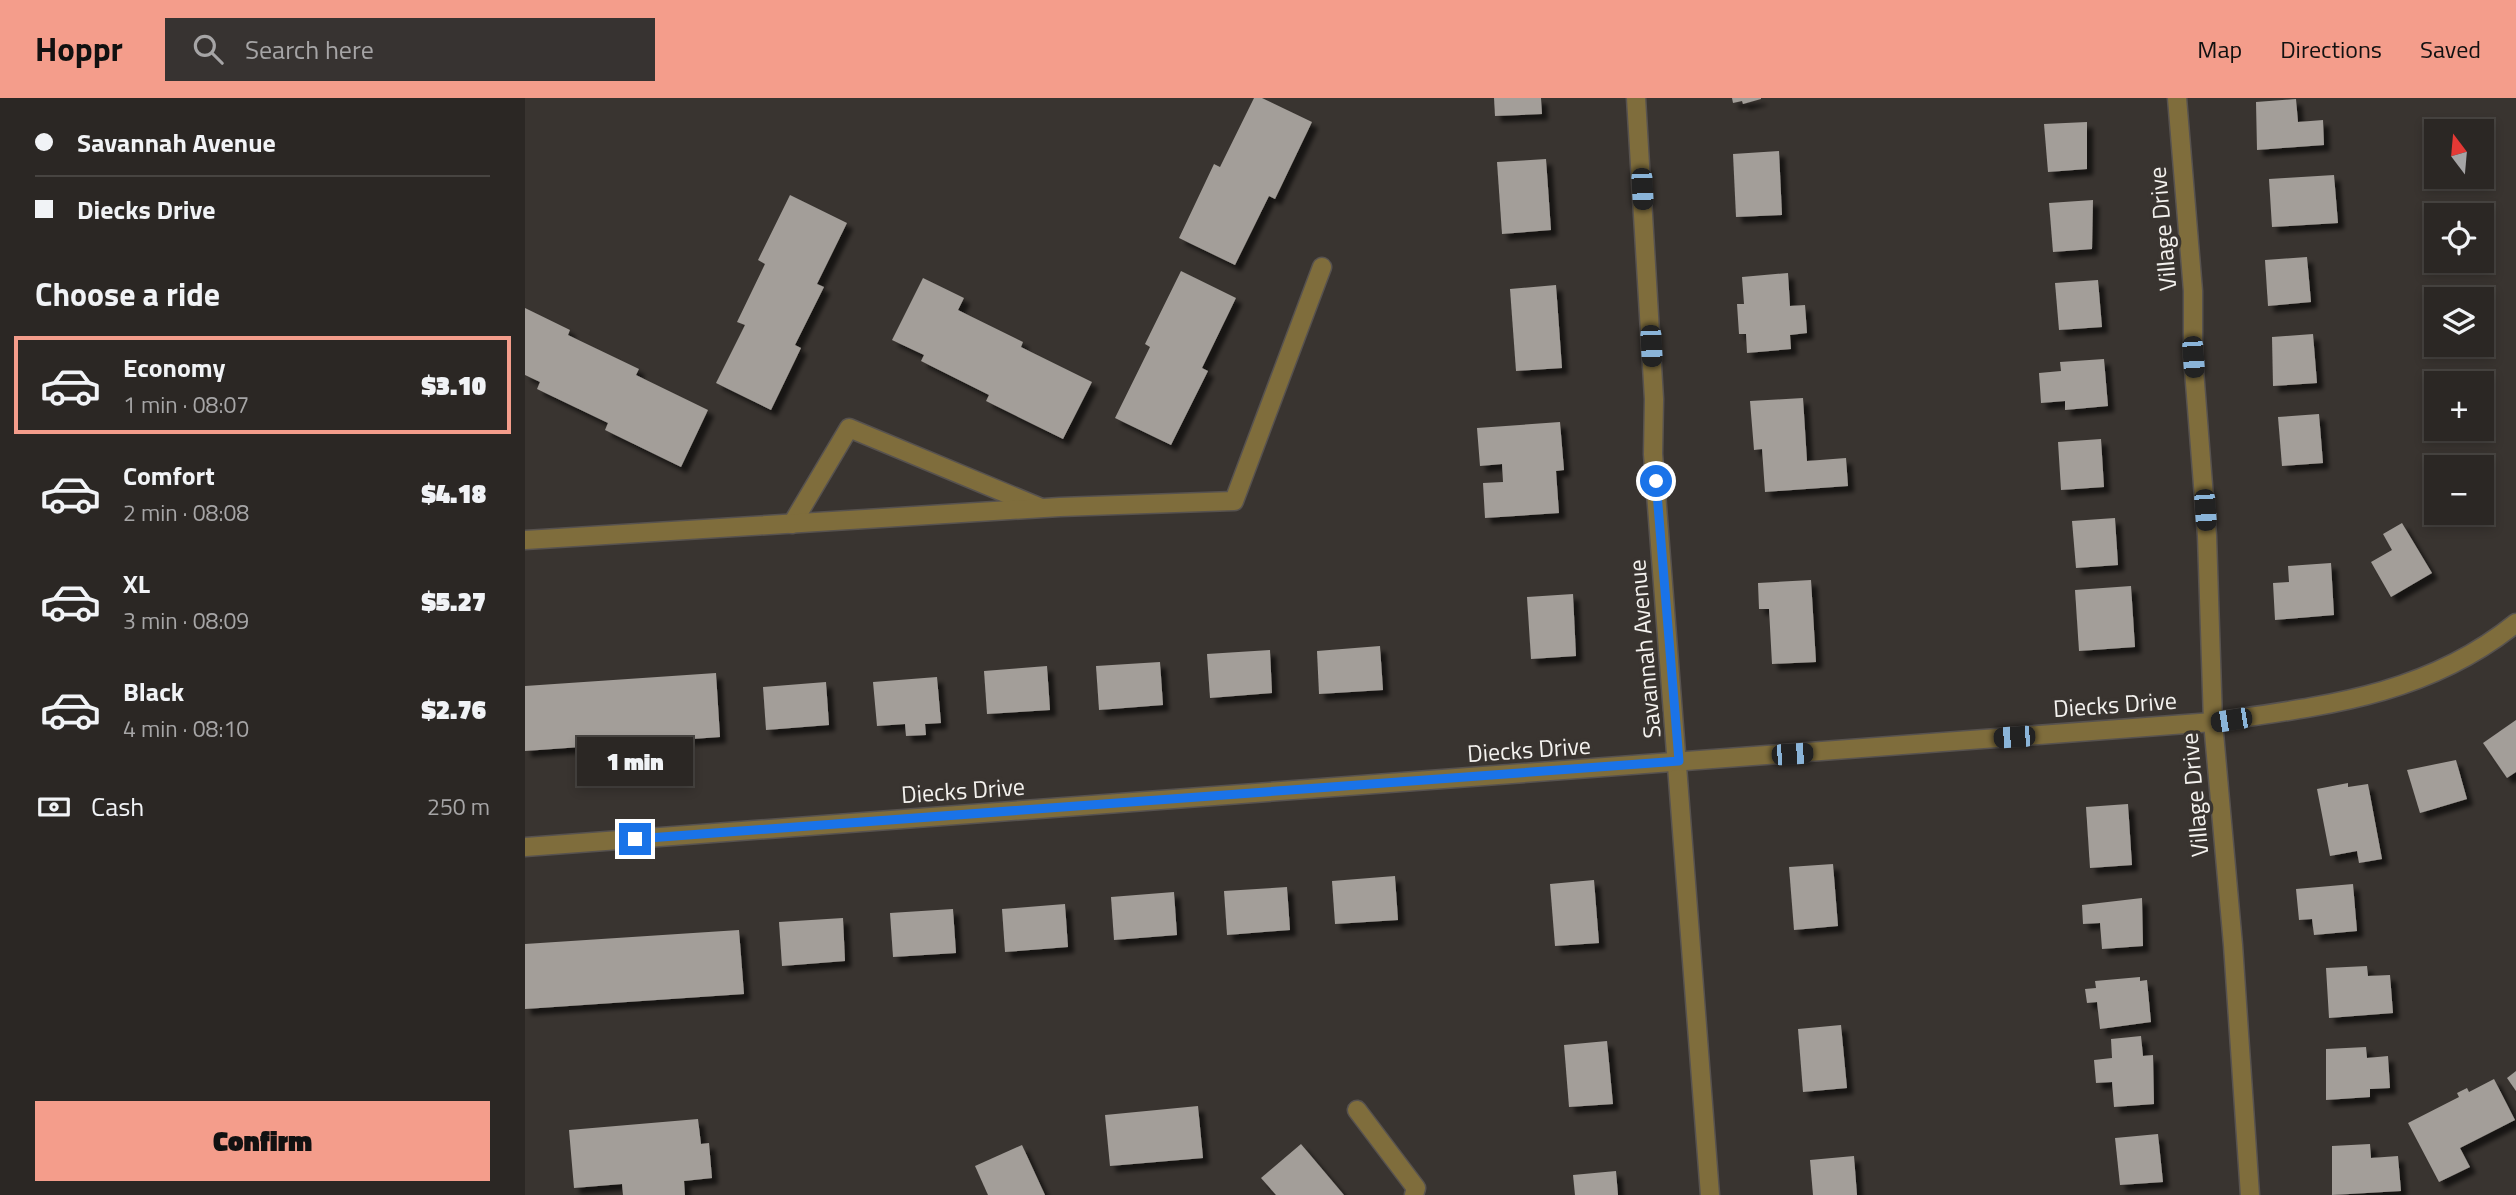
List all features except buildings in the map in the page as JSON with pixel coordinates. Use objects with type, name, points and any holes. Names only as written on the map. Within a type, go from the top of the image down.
[{"type":"street","name":"Savannah Avenue","points":[[1636,98],[1654,399],[1653,454],[1679,761],[1710,1195]]},
{"type":"street","name":"Village Drive","points":[[2176,98],[2193,291],[2193,357],[2207,536],[2213,722],[2233,944],[2250,1195]]},
{"type":"street","points":[[525,540],[1042,509],[1234,501],[1322,267]]},
{"type":"street","points":[[792,524],[849,428],[1042,509]]},
{"type":"street","name":"Diecks Drive","points":[[525,847],[2213,722],[2374,696],[2447,669],[2516,623]]},
{"type":"street","points":[[1357,1110],[1416,1188],[1414,1195]]},
{"type":"route","points":[[635,839],[1651,766],[1679,761],[1656,481]]}]
